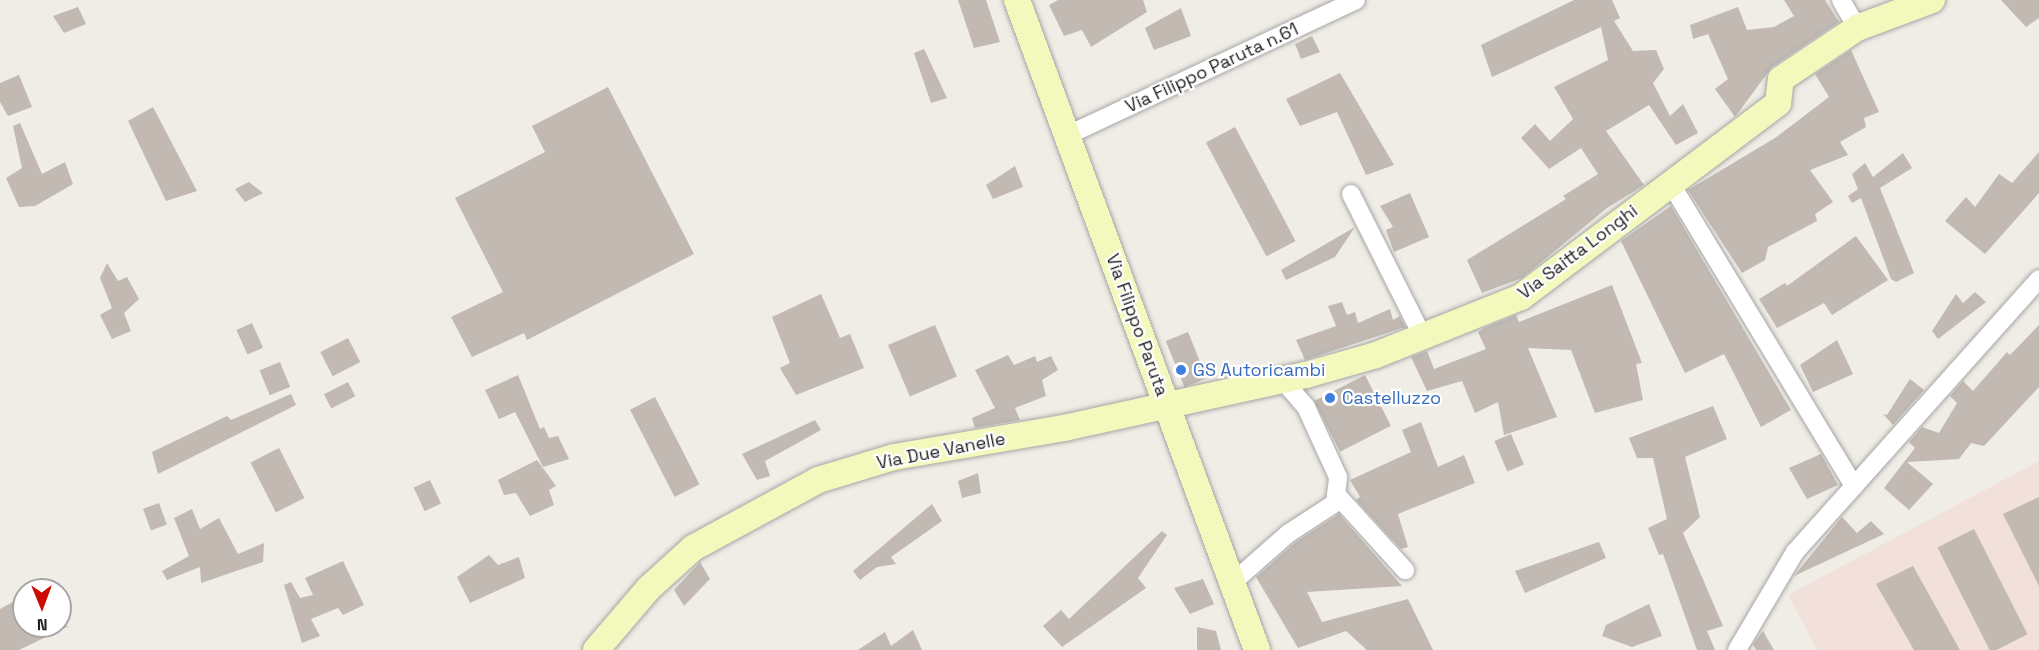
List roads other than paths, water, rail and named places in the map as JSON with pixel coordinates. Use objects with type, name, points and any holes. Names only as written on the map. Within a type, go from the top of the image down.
[{"type":"street","name":"Via Filippo Paruta","points":[[1017,0],[1257,650]]},
{"type":"street","name":"Via Filippo Paruta n.61","points":[[1068,135],[1356,0]]},
{"type":"street","points":[[1841,0],[1857,28]]},
{"type":"street","name":"Via Saitta Longhi","points":[[1166,405],[1282,380],[1376,355],[1521,297],[1778,103],[1781,79],[1857,28],[1932,0]]},
{"type":"street","points":[[1671,184],[1854,486]]},
{"type":"street","points":[[1351,194],[1423,337]]},
{"type":"street","points":[[1737,650],[1795,552],[2039,279]]},
{"type":"street","points":[[1232,583],[1289,533],[1335,503],[1338,477],[1306,407],[1282,380]]},
{"type":"street","name":"Via Due Vanelle","points":[[596,650],[649,588],[693,548],[818,480],[894,457],[1064,428],[1166,405]]},
{"type":"street","points":[[1336,494],[1405,570]]},
{"type":"place","name":"GS Autoricambi","points":[[1181,370]]},
{"type":"place","name":"Castelluzzo","points":[[1330,398]]}]
